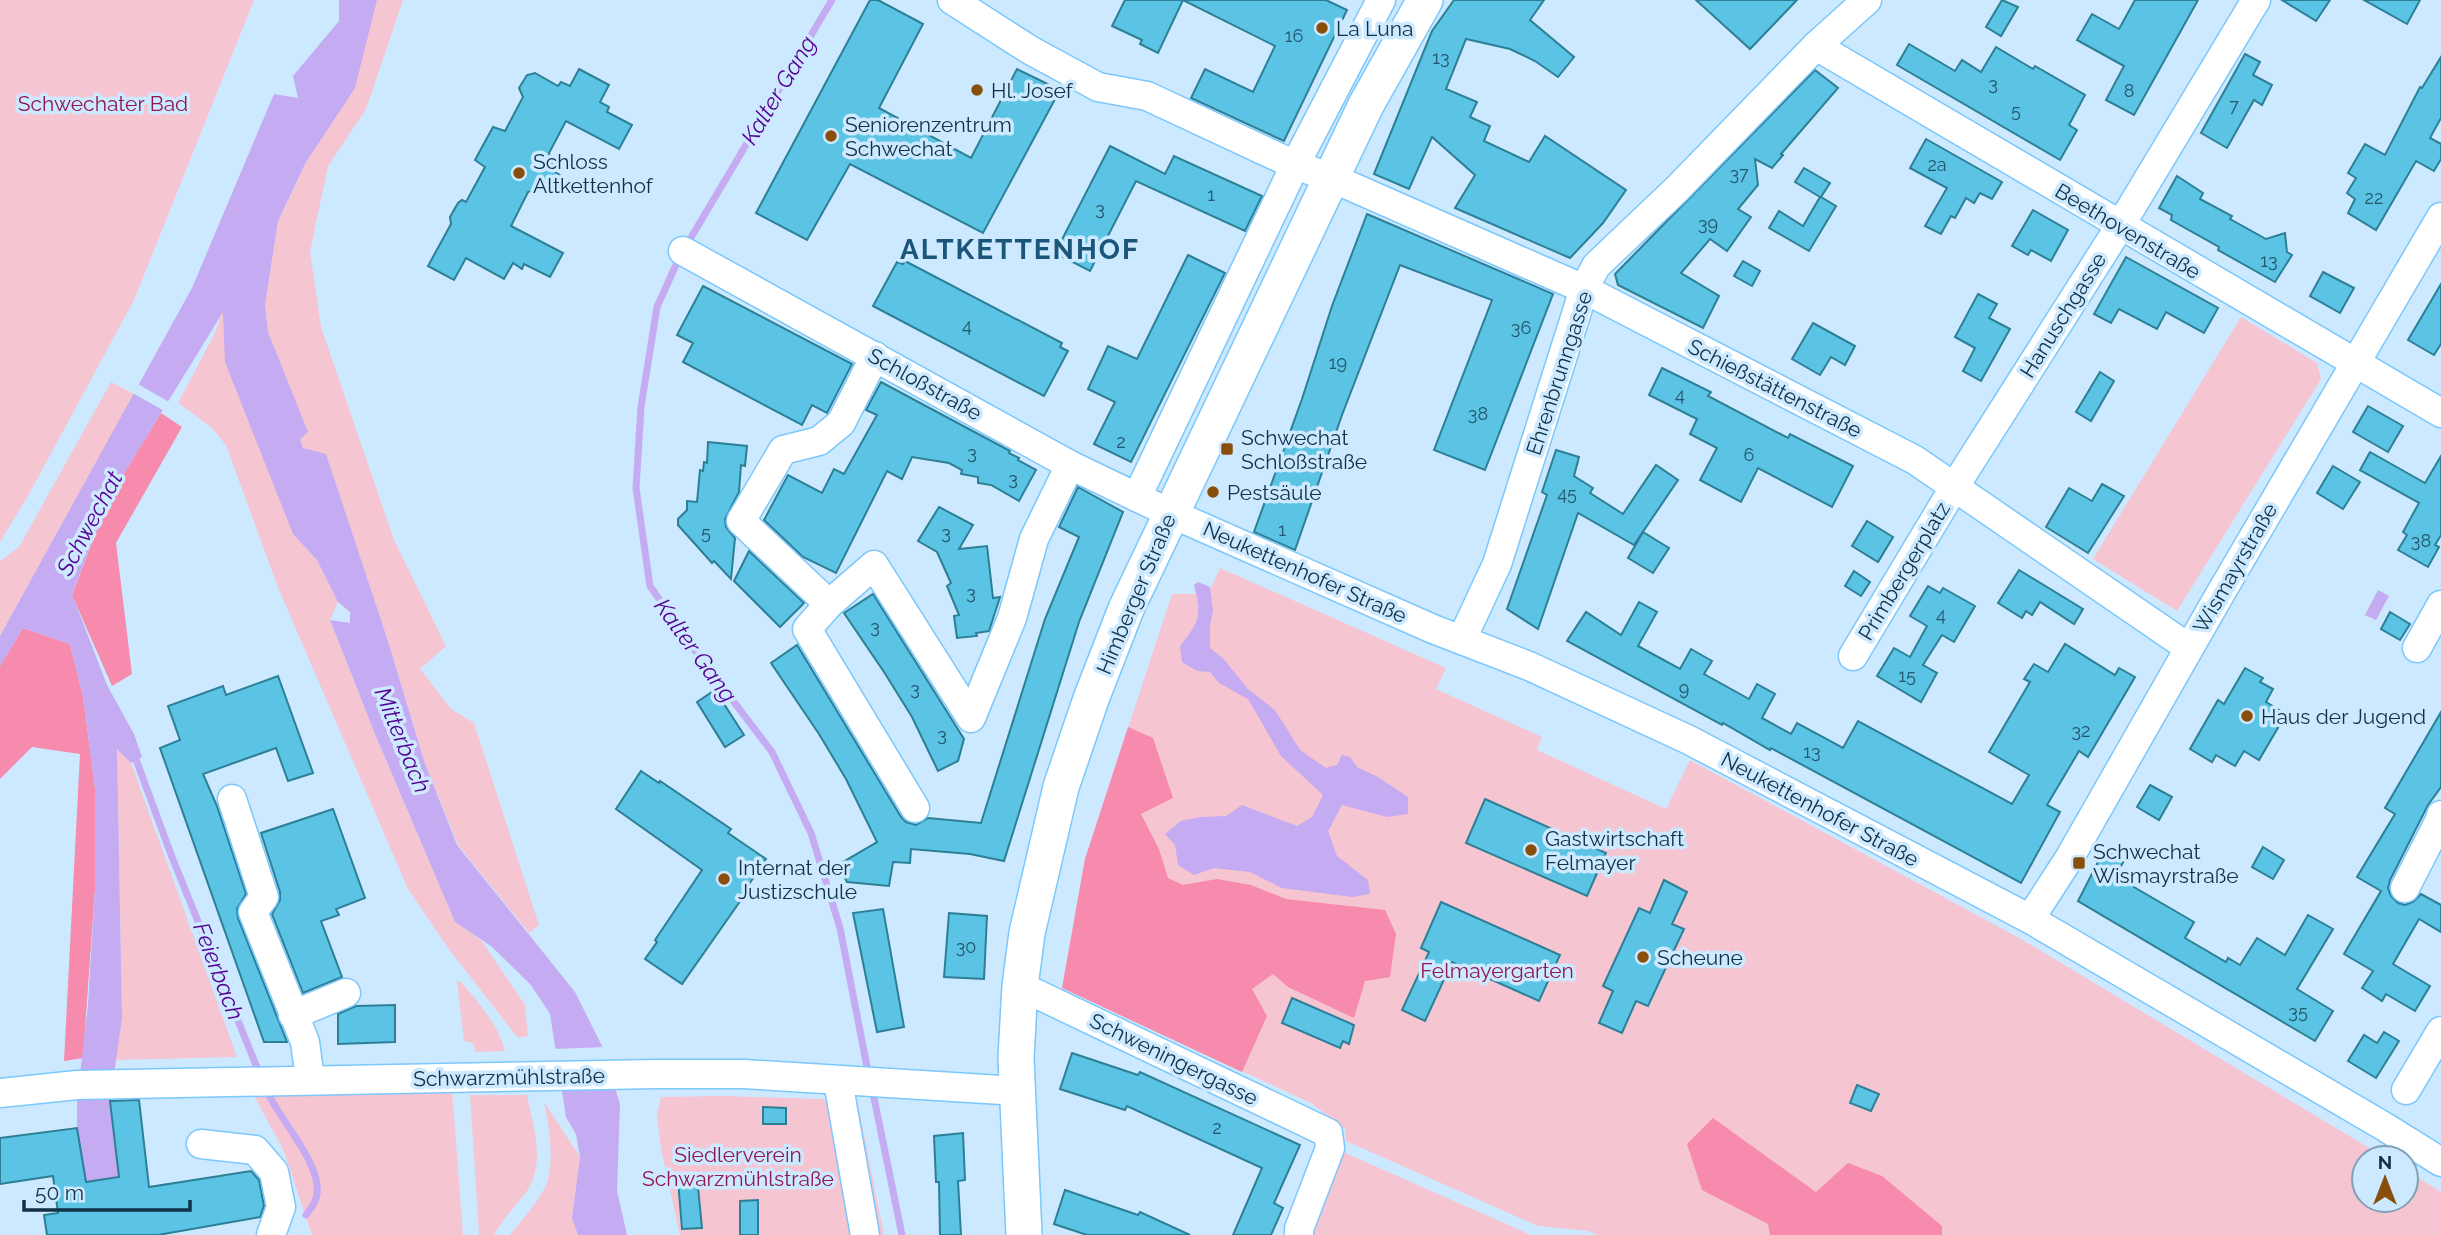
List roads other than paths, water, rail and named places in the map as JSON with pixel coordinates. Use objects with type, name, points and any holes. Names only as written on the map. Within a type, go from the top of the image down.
[{"type":"main road","name":"Himberger Straße","points":[[1024,1235],[1016,1058],[1020,986],[1027,933],[1061,787],[1126,609],[1170,513],[1366,105],[1418,10]]},
{"type":"street","name":"Schießstättenstraße","points":[[951,0],[1030,50],[1098,87],[1147,96],[1295,165],[1332,178],[1584,289],[1915,460],[2189,648]]},
{"type":"street","name":"Ehrenbrunngasse","points":[[1462,639],[1497,564],[1584,289],[1596,266],[1677,189],[1816,46],[1867,0]]},
{"type":"street","name":"Hanuschgasse","points":[[1955,486],[2120,226],[2256,0]]},
{"type":"street","points":[[1137,497],[1295,165],[1379,1],[1418,10]]},
{"type":"street","name":"Beethovenstraße","points":[[1816,46],[2441,413]]},
{"type":"street","name":"Wismayrstraße","points":[[2030,919],[2070,857],[2353,363],[2441,218]]},
{"type":"street","name":"Schloßstraße","points":[[683,251],[1070,466],[1170,513]]},
{"type":"street","points":[[829,604],[741,521],[783,450],[819,441],[841,423],[875,356]]},
{"type":"street","points":[[915,808],[807,629],[829,604],[874,565],[971,718],[1012,618],[1034,539],[1070,466]]},
{"type":"street","name":"Primbergerplatz","points":[[1853,656],[1955,486]]},
{"type":"street","name":"Neukettenhofer Straße","points":[[1170,513],[1433,629],[1529,666],[1689,740],[2030,919],[2441,1162]]},
{"type":"street","points":[[2417,648],[2441,605]]},
{"type":"street","points":[[232,799],[264,897],[253,912],[305,1042],[310,1079]]},
{"type":"street","points":[[2405,888],[2441,815]]},
{"type":"street","name":"Schweningergasse","points":[[1020,986],[1328,1133],[1329,1148],[1298,1229],[1299,1235]]},
{"type":"street","points":[[293,1015],[346,993]]},
{"type":"street","points":[[2406,1090],[2441,1031]]},
{"type":"street","name":"Schwarzmühlstraße","points":[[0,1093],[78,1085],[648,1074],[744,1074],[1018,1091]]},
{"type":"street","points":[[843,1081],[865,1235]]},
{"type":"street","points":[[201,1144],[255,1150],[274,1172],[281,1207],[271,1235]]},
{"type":"water","points":[[339,0],[377,0],[355,88],[306,162],[278,221],[265,305],[268,332],[308,432],[300,439],[303,448],[326,454],[388,641],[424,761],[457,845],[575,992],[602,1046],[620,1104],[617,1191],[627,1235],[578,1235],[572,1218],[580,1157],[576,1134],[566,1117],[550,1014],[531,985],[491,946],[455,922],[330,620],[350,623],[350,612],[338,602],[317,560],[293,534],[225,362],[223,312],[110,496],[72,594],[107,685],[134,734],[142,757],[131,763],[117,749],[122,1019],[110,1101],[119,1177],[86,1182],[77,1128],[77,1101],[88,1005],[95,889],[95,788],[83,696],[70,644],[23,628],[0,666],[0,636],[192,288],[274,94],[298,98],[293,76],[339,21]]},
{"type":"water","points":[[1198,582],[1210,587],[1213,611],[1210,648],[1223,658],[1248,689],[1275,710],[1300,750],[1326,768],[1337,765],[1342,755],[1350,757],[1357,767],[1408,797],[1408,814],[1387,817],[1342,805],[1328,831],[1337,856],[1368,880],[1370,894],[1352,897],[1282,888],[1250,872],[1214,868],[1194,875],[1178,865],[1175,845],[1165,834],[1181,821],[1226,816],[1242,805],[1297,826],[1312,817],[1323,795],[1281,756],[1248,699],[1219,683],[1210,672],[1197,671],[1182,662],[1180,646],[1198,618],[1194,585]]},
{"type":"water","points":[[2378,590],[2389,596],[2376,620],[2365,615]]},
{"type":"waterway","name":"Kalter Gang","points":[[686,246],[832,0]]},
{"type":"waterway","name":"Kalter Gang","points":[[680,256],[657,307],[641,407],[636,488],[650,586],[772,752],[811,833],[840,928],[869,1077]]},
{"type":"waterway","name":"Feierbach","points":[[134,754],[172,857],[260,1075]]},
{"type":"waterway","name":"Kalter Gang","points":[[872,1088],[902,1235]]},
{"type":"waterway","name":"Feierbach","points":[[266,1089],[315,1174],[315,1201],[306,1215]]},
{"type":"place","name":"La Luna","points":[[1322,28]]},
{"type":"place","name":"Hl. Josef","points":[[977,90]]},
{"type":"place","name":"Seniorenzentrum Schwechat","points":[[831,136]]},
{"type":"place","name":"Schloss Altkettenhof","points":[[519,173]]},
{"type":"place","name":"Schwechat Schloßstraße","points":[[1227,449]]},
{"type":"place","name":"Pestsäule","points":[[1213,492]]},
{"type":"place","name":"Haus der Jugend","points":[[2247,716]]},
{"type":"place","name":"Gastwirtschaft Felmayer","points":[[1531,850]]},
{"type":"place","name":"Schwechat Wismayrstraße","points":[[2079,863]]},
{"type":"place","name":"Internat der Justizschule","points":[[724,879]]},
{"type":"place","name":"Scheune","points":[[1643,957]]},
{"type":"district","name":"ALTKETTENHOF","points":[[1020,249]]},
{"type":"park label","name":"Schwechater Bad","points":[[103,103]]},
{"type":"park label","name":"Felmayergarten","points":[[1497,970]]},
{"type":"park label","name":"Siedlerverein Schwarzmühlstraße","points":[[738,1166]]},
{"type":"water label","name":"Schwechat","points":[[89,523]]},
{"type":"water label","name":"Mitterbach","points":[[403,740]]}]
